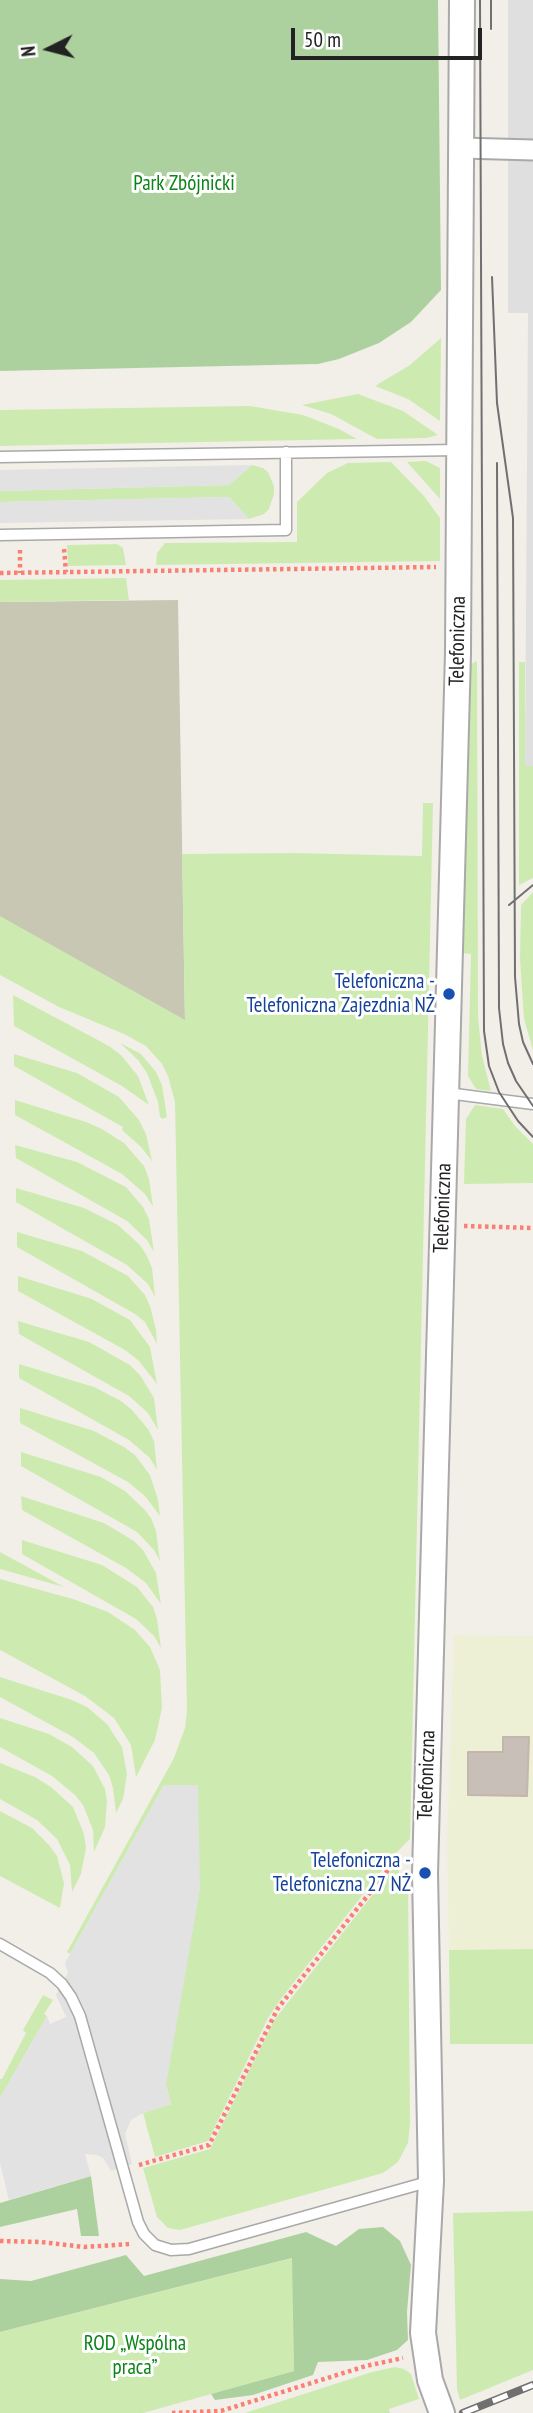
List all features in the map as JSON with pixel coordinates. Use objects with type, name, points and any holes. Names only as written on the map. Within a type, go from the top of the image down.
[{"type":"street","name":"Telefoniczna","points":[[442,2413],[430,2380],[425,2355],[424,2294],[431,2181],[425,1848],[459,639],[462,0]]},
{"type":"street","points":[[462,148],[533,150]]},
{"type":"lane","points":[[0,457],[461,450]]},
{"type":"lane","points":[[0,535],[286,530],[286,452]]},
{"type":"lane","points":[[446,1093],[533,1104]]},
{"type":"lane","points":[[0,1944],[50,1973],[71,1997],[80,2016],[138,2222],[144,2234],[155,2245],[171,2250],[189,2249],[431,2181]]},
{"type":"path","points":[[64,549],[66,572]]},
{"type":"path","points":[[20,550],[20,573]]},
{"type":"path","points":[[0,573],[444,567]]},
{"type":"path","points":[[442,1226],[533,1228]]},
{"type":"path","points":[[121,2167],[138,2166],[209,2145],[278,2008],[405,1848],[425,1848]]},
{"type":"path","points":[[0,2241],[97,2247],[151,2241]]},
{"type":"path","points":[[172,2413],[221,2411],[366,2366],[425,2355]]},
{"type":"shaded area","points":[[508,0],[533,0],[533,766],[525,766],[528,313],[508,313]]},
{"type":"shaded area","points":[[252,465],[229,485],[0,491],[0,470]]},
{"type":"shaded area","points":[[229,497],[249,519],[0,523],[0,502]]},
{"type":"shaded area","points":[[178,600],[185,1020],[150,1037],[0,965],[0,602]]},
{"type":"shaded area","points":[[454,1635],[533,1636],[533,1949],[449,1950],[447,1845]]},
{"type":"shaded area","points":[[164,1785],[198,1785],[200,1889],[166,2085],[171,2104],[131,2120],[125,2134],[132,2164],[111,2171],[103,2158],[85,2154],[91,2176],[9,2200],[0,2163],[0,2098],[47,2016],[50,2024],[66,2017],[56,1995],[68,1973],[65,1963]]},
{"type":"green space","name":"Park Zbójnicki","points":[[0,0],[438,0],[441,290],[411,322],[379,343],[339,359],[318,364],[0,371]]},
{"type":"green space","points":[[441,338],[440,421],[408,399],[375,386],[410,365]]},
{"type":"green space","points":[[358,394],[403,411],[438,435],[426,438],[377,439],[331,414],[302,405]]},
{"type":"green space","points":[[250,406],[303,415],[357,439],[0,446],[0,410]]},
{"type":"green space","points":[[426,461],[440,468],[440,499],[407,462]]},
{"type":"green space","points":[[391,462],[424,496],[440,518],[440,561],[156,565],[157,553],[165,543],[297,542],[297,502],[327,473],[348,463]]},
{"type":"green space","points":[[252,465],[268,472],[274,486],[274,494],[269,509],[264,514],[249,519],[229,497],[0,502],[0,491],[229,485]]},
{"type":"green space","points":[[117,544],[123,548],[126,565],[68,566],[67,545]]},
{"type":"green space","points":[[126,578],[129,600],[0,602],[0,580]]},
{"type":"green space","points":[[477,661],[478,1017],[482,1056],[491,1091],[476,1089],[468,1076],[471,954],[462,953],[471,664]]},
{"type":"green space","points":[[519,662],[525,662],[525,766],[533,766],[533,878],[519,885]]},
{"type":"green space","points":[[423,803],[433,803],[410,1839],[394,1855],[280,2000],[268,2018],[208,2141],[155,2157],[143,2113],[171,2104],[166,2085],[164,1785],[70,1954],[67,1952],[174,1758],[185,1728],[187,1710],[175,1102],[162,1064],[146,1046],[59,1007],[0,975],[0,916],[185,1020],[182,854],[422,856]]},
{"type":"green space","points":[[533,892],[533,1050],[524,1019],[520,960],[521,905]]},
{"type":"green space","points":[[13,995],[121,1055],[138,1076],[149,1105],[122,1086],[14,1026]]},
{"type":"green space","points":[[120,1043],[141,1054],[156,1072],[162,1085],[167,1117],[160,1117],[158,1102],[147,1073]]},
{"type":"green space","points":[[14,1054],[77,1073],[119,1097],[139,1120],[146,1134],[152,1161],[122,1130],[123,1127],[14,1066]]},
{"type":"green space","points":[[15,1100],[86,1122],[124,1143],[144,1166],[153,1207],[145,1194],[122,1174],[15,1115]]},
{"type":"green space","points":[[475,1105],[503,1109],[533,1144],[533,1183],[464,1184],[466,1119]]},
{"type":"green space","points":[[15,1145],[77,1162],[126,1187],[143,1207],[149,1219],[154,1252],[147,1240],[127,1221],[16,1158]]},
{"type":"green space","points":[[16,1188],[84,1208],[118,1225],[140,1245],[147,1256],[152,1268],[155,1297],[148,1284],[127,1265],[16,1202]]},
{"type":"green space","points":[[17,1232],[82,1251],[128,1276],[145,1295],[150,1306],[157,1344],[145,1322],[135,1314],[17,1247]]},
{"type":"green space","points":[[18,1276],[92,1299],[130,1320],[150,1347],[157,1384],[139,1361],[125,1350],[18,1291]]},
{"type":"green space","points":[[18,1321],[89,1342],[130,1365],[140,1375],[154,1398],[158,1430],[148,1413],[129,1396],[19,1334]]},
{"type":"green space","points":[[19,1364],[94,1387],[121,1401],[148,1429],[154,1441],[157,1470],[150,1458],[129,1440],[19,1378]]},
{"type":"green space","points":[[20,1408],[94,1431],[135,1455],[150,1475],[160,1516],[145,1496],[128,1482],[20,1423]]},
{"type":"green space","points":[[21,1452],[101,1477],[125,1491],[151,1518],[156,1531],[160,1561],[154,1550],[137,1532],[21,1466]]},
{"type":"green space","points":[[21,1496],[104,1523],[134,1541],[143,1550],[156,1573],[161,1604],[146,1583],[126,1568],[22,1510]]},
{"type":"green space","points":[[22,1540],[102,1565],[137,1587],[153,1607],[161,1648],[154,1636],[136,1619],[22,1554]]},
{"type":"green space","points":[[0,1552],[22,1564],[64,1587],[0,1569]]},
{"type":"green space","points":[[0,1579],[73,1599],[108,1612],[135,1630],[150,1647],[160,1670],[162,1708],[155,1740],[136,1777],[131,1745],[114,1718],[85,1696],[0,1650]]},
{"type":"green space","points":[[0,1677],[72,1700],[87,1707],[107,1724],[122,1747],[127,1774],[123,1799],[116,1813],[109,1775],[94,1753],[73,1737],[0,1697]]},
{"type":"green space","points":[[0,1718],[49,1734],[72,1747],[93,1766],[105,1789],[107,1801],[105,1827],[94,1852],[93,1830],[83,1805],[52,1776],[0,1747]]},
{"type":"green space","points":[[0,1763],[35,1777],[73,1807],[84,1834],[86,1848],[81,1874],[72,1892],[70,1865],[57,1839],[37,1820],[0,1799]]},
{"type":"green space","points":[[0,1811],[32,1828],[57,1856],[64,1883],[60,1908],[0,1876]]},
{"type":"green space","points":[[399,1861],[399,1883],[408,1884],[410,2123],[408,2143],[398,2162],[383,2173],[180,2230],[168,2228],[157,2217],[143,2168],[210,2149],[275,2019]]},
{"type":"green space","points":[[533,1949],[533,2044],[450,2044],[449,1950]]},
{"type":"green space","points":[[43,1995],[53,2000],[44,2014],[47,2016],[0,2098],[0,2079],[26,2033],[23,2030]]},
{"type":"green space","points":[[91,2176],[99,2236],[81,2236],[77,2209],[0,2227],[0,2203]]},
{"type":"green space","points":[[533,2211],[533,2370],[460,2400],[457,2389],[453,2213]]},
{"type":"green space","points":[[383,2227],[400,2241],[411,2265],[407,2312],[408,2340],[397,2350],[367,2360],[318,2362],[313,2375],[253,2395],[215,2400],[211,2394],[294,2371],[292,2258],[0,2332],[0,2279],[31,2281],[126,2255],[144,2276],[306,2232],[336,2246],[359,2229]]},
{"type":"green space","name":"ROD „Wspólna praca”","points":[[293,2258],[294,2371],[143,2413],[0,2413],[0,2332]]},
{"type":"green space","points":[[395,2367],[411,2374],[419,2399],[389,2409],[390,2413],[245,2413],[372,2372]]},
{"type":"building","points":[[503,1737],[529,1737],[527,1796],[468,1795],[468,1752],[503,1752]]},
{"type":"tram line","points":[[480,0],[484,1031],[489,1066],[499,1092],[518,1121],[533,1137]]},
{"type":"tram line","points":[[491,0],[491,29]]},
{"type":"tram line","points":[[492,277],[497,403],[513,518],[515,977],[519,1024],[523,1042],[533,1064]]},
{"type":"tram line","points":[[497,463],[499,1008],[508,1063],[516,1081],[533,1106]]},
{"type":"tram line","points":[[509,905],[533,885]]},
{"type":"railway","points":[[463,2413],[533,2385]]},
{"type":"place","name":"Telefoniczna - Telefoniczna Zajezdnia NŻ","points":[[449,994]]},
{"type":"place","name":"Telefoniczna - Telefoniczna 27 NŻ","points":[[425,1873]]}]
